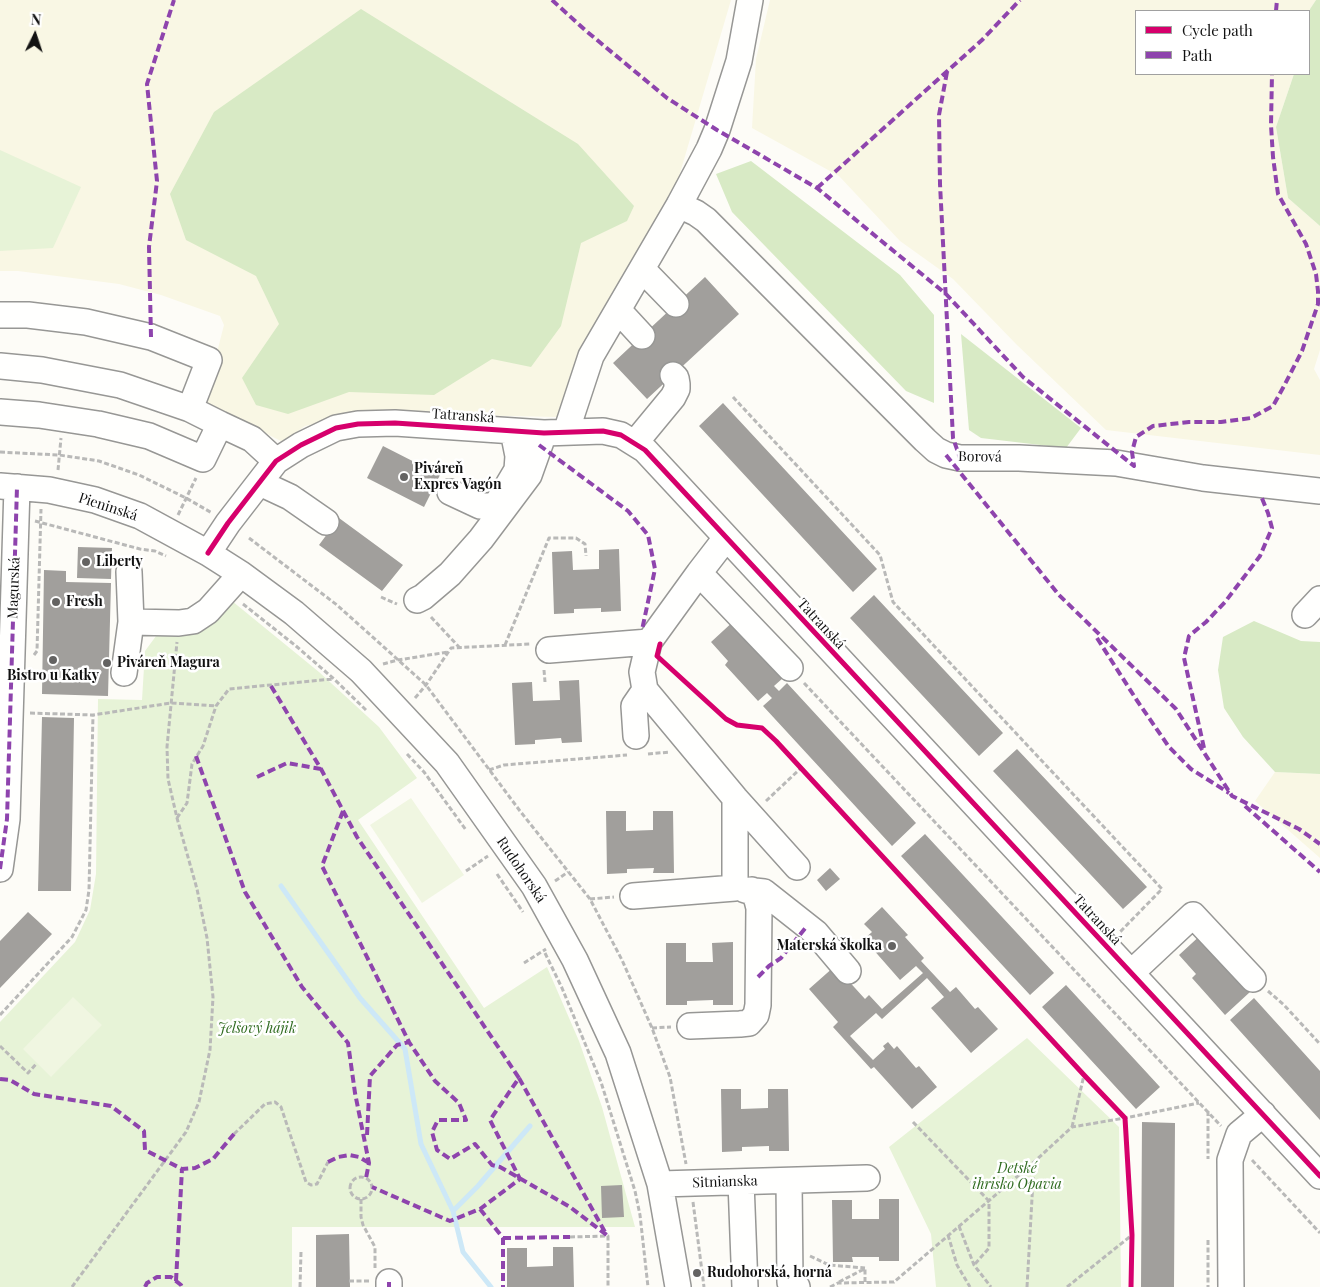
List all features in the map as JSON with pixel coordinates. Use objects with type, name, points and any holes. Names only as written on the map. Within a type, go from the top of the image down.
[{"type":"street","points":[[424,608],[423,596],[450,574],[481,538],[528,475],[555,432],[592,356],[679,205],[717,130],[739,61],[750,0]]},
{"type":"street","name":"Borová","points":[[679,205],[696,212],[706,220],[925,440],[936,450],[946,455],[960,458],[1003,457],[1116,463],[1196,477],[1320,491]]},
{"type":"street","points":[[642,268],[676,304]]},
{"type":"street","points":[[618,310],[642,336]]},
{"type":"street","points":[[0,315],[86,322],[151,337],[210,360],[190,409]]},
{"type":"street","points":[[0,366],[42,370],[120,385],[190,409],[252,439],[276,461]]},
{"type":"street","points":[[635,443],[673,397],[677,384],[676,378],[673,375]]},
{"type":"street","points":[[0,412],[39,415],[98,424],[149,436],[204,459],[220,424]]},
{"type":"street","name":"Tatranská","points":[[208,553],[228,523],[276,461],[301,445],[336,428],[358,424],[395,424],[513,431],[603,430],[621,435],[644,450],[1320,1176]]},
{"type":"street","points":[[450,492],[480,506],[491,506],[498,502],[517,470],[518,456],[513,431]]},
{"type":"street","points":[[260,483],[290,497],[326,522]]},
{"type":"street","name":"Pieninská","points":[[9,487],[49,490],[95,500],[140,516],[208,553]]},
{"type":"street","name":"Magurská","points":[[0,869],[7,819],[9,487]]},
{"type":"street","points":[[726,538],[649,642],[642,672],[645,690],[735,798],[797,867]]},
{"type":"street","name":"Rudohorská","points":[[208,553],[234,582],[294,613],[361,671],[447,763],[534,886],[575,960],[618,1053],[660,1184],[678,1287]]},
{"type":"street","points":[[124,673],[130,622],[129,572]]},
{"type":"street","points":[[699,573],[790,668]]},
{"type":"street","points":[[130,622],[179,623],[194,621],[208,611],[234,582]]},
{"type":"street","points":[[549,650],[649,642]]},
{"type":"street","points":[[637,748],[634,706],[645,690]]},
{"type":"street","points":[[679,1027],[749,1023],[756,1015],[758,1005],[759,908],[757,900],[743,889],[735,798]]},
{"type":"street","points":[[634,896],[743,889],[764,892],[816,932],[848,971]]},
{"type":"street","points":[[1131,973],[1193,915],[1253,978]]},
{"type":"street","points":[[1231,1287],[1230,1160],[1238,1134],[1263,1114]]},
{"type":"street","name":"Sitnianska","points":[[660,1184],[867,1178]]},
{"type":"street","points":[[789,1181],[790,1247],[794,1285]]},
{"type":"street","points":[[740,1182],[745,1287]]},
{"type":"path","points":[[733,397],[880,555],[893,602],[1162,889],[1116,935]]},
{"type":"path","points":[[58,470],[61,438]]},
{"type":"path","points":[[0,452],[59,455],[99,461],[139,475],[215,514]]},
{"type":"path","points":[[178,515],[195,480]]},
{"type":"path","points":[[32,657],[36,651],[41,506]]},
{"type":"path","points":[[33,520],[140,549],[155,551],[170,558]]},
{"type":"path","points":[[505,646],[549,538],[576,538],[585,544],[586,556]]},
{"type":"path","points":[[234,582],[296,646],[370,714]]},
{"type":"path","points":[[424,608],[459,647]]},
{"type":"path","points":[[72,1287],[186,1132],[199,1102],[210,1050],[213,997],[207,938],[197,889],[168,779],[167,747],[179,623]]},
{"type":"path","points":[[381,665],[398,660],[448,652],[426,686],[402,714]]},
{"type":"path","points":[[790,668],[1200,1102],[1320,1233]]},
{"type":"path","points":[[177,818],[187,803],[192,764],[203,746],[216,706],[229,688],[334,679]]},
{"type":"path","points":[[22,713],[93,715],[171,703],[216,706]]},
{"type":"path","points":[[0,1014],[72,937],[86,910],[89,890],[93,715]]},
{"type":"path","points":[[489,770],[504,765],[637,748],[694,750]]},
{"type":"path","points":[[404,750],[424,772],[469,834]]},
{"type":"path","points":[[795,762],[808,776]]},
{"type":"path","points":[[767,800],[801,768]]},
{"type":"path","points":[[466,871],[505,844]]},
{"type":"path","points":[[497,873],[527,920]]},
{"type":"path","points":[[540,943],[562,988],[601,1082],[636,1190],[648,1287]]},
{"type":"path","points":[[524,963],[544,951]]},
{"type":"path","points":[[1253,978],[1284,1005],[1320,1044]]},
{"type":"path","points":[[652,1028],[679,1027]]},
{"type":"path","points":[[0,1046],[28,1073],[37,1063]]},
{"type":"path","points":[[1077,1068],[1091,1082]]},
{"type":"path","points":[[1072,1127],[1084,1075]]},
{"type":"path","points":[[234,1134],[265,1104],[275,1102],[282,1107],[306,1182],[311,1185],[317,1184],[328,1162]]},
{"type":"path","points":[[838,1283],[894,1282],[1072,1127],[1200,1102]]},
{"type":"path","points":[[1118,1111],[1125,1118],[1126,1128]]},
{"type":"path","points":[[913,1122],[989,1201],[989,1248],[974,1265]]},
{"type":"path","points":[[1027,1287],[1034,1162]]},
{"type":"path","points":[[361,1177],[368,1179],[372,1190],[369,1196],[362,1199],[353,1196],[350,1189],[354,1180],[361,1177]]},
{"type":"path","points":[[362,1199],[361,1217],[363,1225],[375,1247],[384,1280]]},
{"type":"path","points":[[1131,1225],[1132,1244]]},
{"type":"path","points":[[959,1226],[974,1265],[991,1287]]},
{"type":"path","points":[[948,1235],[957,1266],[970,1287]]},
{"type":"path","points":[[1067,1287],[1132,1235]]},
{"type":"path","points":[[570,1237],[608,1236],[608,1287]]},
{"type":"path","points":[[790,1247],[830,1265],[865,1268]]},
{"type":"path","points":[[300,1287],[301,1252]]},
{"type":"path","points":[[865,1268],[865,1282]]},
{"type":"path","points":[[830,1287],[865,1268]]},
{"type":"path","points":[[349,1281],[358,1281]]},
{"type":"path","points":[[894,1282],[894,1287]]},
{"type":"shaded area","points":[[0,0],[731,0],[670,207],[592,335],[557,417],[363,413],[305,426],[283,442],[204,403],[224,325],[220,316],[161,295],[119,284],[18,271],[0,271]]},
{"type":"shaded area","points":[[770,0],[1316,0],[1310,10],[1135,10],[1135,75],[1294,75],[1276,127],[1288,198],[1320,226],[1320,350],[1314,369],[1320,380],[1320,455],[1106,430],[1017,345],[953,279],[900,241],[839,176],[752,128],[756,59]]},
{"type":"shaded area","points":[[1275,772],[1320,774],[1320,858],[1255,801]]},
{"type":"green space","points":[[1316,0],[1320,0],[1320,226],[1288,198],[1276,127],[1294,75],[1310,75],[1310,9]]},
{"type":"green space","points":[[361,9],[578,144],[634,206],[627,221],[581,243],[561,326],[531,367],[492,359],[434,395],[349,392],[288,414],[256,405],[242,378],[279,324],[256,276],[186,240],[170,194],[214,112]]},
{"type":"green space","points":[[0,150],[81,187],[53,248],[0,251]]},
{"type":"green space","points":[[751,161],[900,275],[934,315],[934,403],[906,391],[732,212],[716,174]]},
{"type":"green space","points":[[961,334],[1081,428],[1066,448],[981,438],[969,430]]},
{"type":"green space","name":"Jelšový hájik","points":[[232,601],[319,672],[379,727],[417,778],[358,820],[484,1008],[547,967],[579,1041],[602,1107],[635,1227],[292,1227],[292,1287],[0,1287],[0,1022],[75,942],[90,910],[96,874],[98,699],[142,700],[145,651],[159,632]]},
{"type":"green space","points":[[1254,621],[1301,641],[1320,642],[1320,774],[1275,772],[1243,737],[1224,708],[1218,670],[1223,637]]},
{"type":"green space","points":[[411,798],[464,875],[422,903],[370,825]]},
{"type":"green space","points":[[73,997],[102,1025],[51,1077],[23,1049]]},
{"type":"green space","name":"Detské ihrisko Opavia","points":[[1027,1038],[1119,1127],[1121,1287],[936,1287],[931,1234],[889,1147]]},
{"type":"building","points":[[705,277],[739,314],[647,399],[613,363]]},
{"type":"building","points":[[723,403],[877,569],[853,592],[699,426]]},
{"type":"building","name":"Piváreň Expres Vagón","points":[[383,446],[440,475],[424,507],[367,478]]},
{"type":"building","points":[[339,518],[403,565],[382,591],[319,545]]},
{"type":"building","points":[[78,547],[112,548],[111,579],[77,578]]},
{"type":"building","points":[[619,549],[621,611],[601,612],[601,608],[574,609],[574,613],[554,614],[552,552],[572,551],[573,570],[599,569],[599,550]]},
{"type":"building","points":[[44,570],[66,571],[66,582],[111,583],[108,696],[42,694]]},
{"type":"building","points":[[874,595],[1003,733],[979,756],[850,618]]},
{"type":"building","points":[[736,619],[749,641],[783,678],[774,686],[779,691],[787,683],[916,823],[892,846],[763,706],[772,698],[767,693],[758,701],[725,665],[728,661],[711,642]]},
{"type":"building","points":[[579,680],[582,742],[562,743],[561,738],[535,740],[535,744],[515,745],[512,683],[532,682],[533,701],[560,700],[559,681]]},
{"type":"building","points":[[42,717],[74,718],[71,891],[38,891]]},
{"type":"building","points":[[1017,749],[1147,887],[1123,909],[993,771]]},
{"type":"building","points":[[606,811],[626,811],[626,831],[653,830],[653,811],[673,811],[674,873],[653,873],[654,868],[627,869],[627,873],[607,874]]},
{"type":"building","points":[[925,834],[1054,973],[1030,995],[901,856]]},
{"type":"building","points":[[830,868],[840,879],[826,891],[817,880]]},
{"type":"building","points":[[882,907],[908,935],[905,937],[924,958],[921,961],[950,992],[956,987],[975,1009],[978,1007],[998,1029],[971,1053],[931,1008],[944,997],[927,978],[882,1019],[876,1013],[850,1036],[873,1060],[885,1049],[883,1046],[888,1042],[894,1049],[897,1046],[916,1068],[919,1066],[937,1087],[912,1109],[874,1067],[871,1069],[833,1027],[838,1022],[809,989],[835,966],[865,999],[869,995],[882,1009],[923,973],[916,966],[900,980],[864,939],[872,932],[864,924]]},
{"type":"building","points":[[28,912],[52,934],[0,988],[0,941]]},
{"type":"building","points":[[1204,932],[1217,955],[1250,992],[1225,1015],[1192,978],[1196,974],[1179,955]]},
{"type":"building","points":[[733,942],[733,1005],[713,1005],[713,1000],[687,1001],[687,1005],[666,1005],[666,943],[686,943],[686,962],[713,962],[712,943]]},
{"type":"building","points":[[1066,985],[1160,1087],[1136,1109],[1042,1007]]},
{"type":"building","points":[[1254,998],[1320,1071],[1320,1120],[1230,1020]]},
{"type":"building","points":[[721,1089],[741,1089],[741,1109],[768,1108],[768,1089],[788,1089],[789,1151],[769,1151],[769,1146],[742,1147],[742,1151],[722,1152]]},
{"type":"building","points":[[1142,1122],[1175,1123],[1174,1287],[1141,1287]]},
{"type":"building","points":[[622,1185],[624,1217],[602,1218],[601,1186]]},
{"type":"building","points":[[879,1199],[899,1199],[899,1261],[879,1261],[879,1257],[852,1257],[853,1262],[833,1262],[832,1200],[852,1200],[852,1219],[879,1219]]},
{"type":"building","points":[[349,1234],[350,1287],[316,1287],[316,1235]]},
{"type":"building","points":[[553,1247],[573,1247],[574,1287],[507,1287],[507,1248],[527,1248],[527,1267],[553,1266]]},
{"type":"waterway","points":[[281,886],[360,998],[405,1049],[421,1144],[453,1211]]},
{"type":"waterway","points":[[491,1287],[463,1252],[453,1211],[478,1186],[530,1126]]},
{"type":"marked path","points":[[151,337],[149,247],[157,181],[147,84],[174,0]]},
{"type":"marked path","points":[[552,0],[667,98],[717,130],[817,188],[946,294],[1023,377],[1134,466],[1132,452],[1136,437],[1153,426],[1189,422],[1221,422],[1251,418],[1273,406],[1302,351],[1318,304],[1318,291],[1316,274],[1306,244],[1278,194],[1271,125],[1272,75]]},
{"type":"marked path","points":[[817,188],[982,40],[1020,0]]},
{"type":"marked path","points":[[1276,10],[1277,0]]},
{"type":"marked path","points":[[947,72],[939,115],[940,184],[953,438],[960,458]]},
{"type":"marked path","points":[[539,445],[628,511],[648,535],[655,569],[642,630]]},
{"type":"marked path","points":[[946,455],[1059,595],[1176,709],[1232,796],[1299,829],[1320,844]]},
{"type":"marked path","points":[[0,869],[7,819],[17,487]]},
{"type":"marked path","points":[[1204,748],[1184,658],[1189,636],[1225,602],[1260,556],[1272,528],[1261,496]]},
{"type":"marked path","points":[[1097,638],[1169,747],[1191,769],[1229,793]]},
{"type":"marked path","points":[[271,686],[321,769],[357,837],[519,1078],[490,1120],[520,1179],[480,1209],[450,1221],[372,1187]]},
{"type":"marked path","points":[[196,756],[245,892],[302,987],[348,1043],[355,1093],[369,1163],[366,1178]]},
{"type":"marked path","points":[[257,777],[287,763],[321,769]]},
{"type":"marked path","points":[[1245,806],[1320,872]]},
{"type":"marked path","points":[[343,811],[322,866],[409,1042],[435,1081],[459,1103],[466,1120],[438,1120],[432,1132],[437,1150],[450,1159],[475,1144],[492,1165],[500,1167],[570,1207],[608,1236]]},
{"type":"marked path","points":[[758,977],[781,958],[807,926]]},
{"type":"marked path","points":[[367,1135],[370,1076],[397,1045],[409,1042]]},
{"type":"marked path","points":[[519,1078],[605,1232]]},
{"type":"marked path","points":[[0,1079],[10,1080],[34,1094],[111,1106],[144,1131],[145,1150],[182,1169],[195,1168],[213,1159],[234,1134]]},
{"type":"marked path","points":[[328,1162],[338,1157],[349,1155],[359,1157],[369,1163]]},
{"type":"marked path","points":[[176,1281],[182,1169]]},
{"type":"marked path","points":[[480,1209],[503,1238],[503,1287]]},
{"type":"marked path","points":[[503,1238],[570,1237]]},
{"type":"marked path","points":[[145,1287],[147,1283],[157,1277],[171,1277],[182,1287]]},
{"type":"marked path","points":[[389,1282],[389,1287]]},
{"type":"cycle path","points":[[208,553],[228,523],[276,461],[301,445],[336,428],[358,424],[395,423],[544,433],[603,431],[621,435],[645,450],[1320,1176]]},
{"type":"cycle path","points":[[660,644],[657,656],[726,719],[737,725],[762,728],[776,741],[1125,1118],[1132,1235],[1131,1287]]},
{"type":"place","name":"Piváreň Expres Vagón","points":[[404,477]]},
{"type":"place","name":"Liberty","points":[[86,562]]},
{"type":"place","name":"Fresh","points":[[56,602]]},
{"type":"place","name":"Bistro u Katky","points":[[53,660]]},
{"type":"place","name":"Piváreň Magura","points":[[107,663]]},
{"type":"place","name":"Materská školka","points":[[892,946]]},
{"type":"place","name":"Rudohorská, horná","points":[[697,1273]]}]
